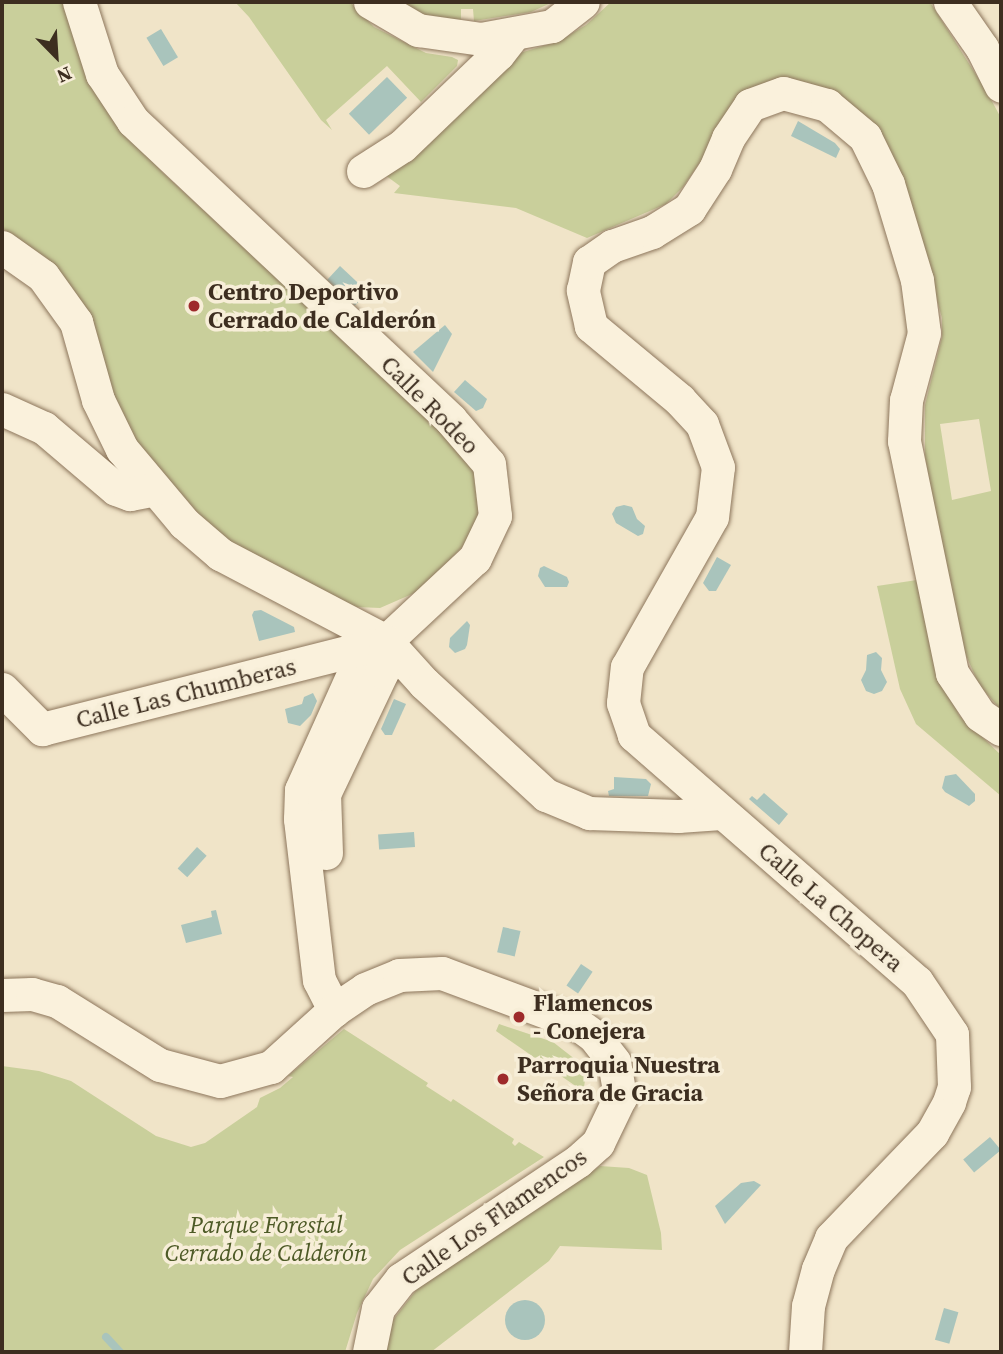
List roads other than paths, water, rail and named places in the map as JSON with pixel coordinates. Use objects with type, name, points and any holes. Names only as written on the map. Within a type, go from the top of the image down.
[{"type":"street","name":"Calle Rodeo","points":[[79,2],[102,74],[133,121],[451,420],[489,464],[495,516],[475,558],[386,641]]},
{"type":"street","points":[[370,2],[418,30],[481,39],[552,26],[583,2]]},
{"type":"street","points":[[950,2],[982,48],[1001,86]]},
{"type":"street","points":[[363,171],[402,146],[498,54],[513,35]]},
{"type":"street","name":"Calle La Chopera","points":[[805,1352],[808,1306],[818,1269],[831,1238],[932,1133],[949,1102],[954,1087],[952,1034],[916,982],[634,735],[623,703],[626,667],[712,517],[718,467],[702,424],[680,400],[591,326],[583,290],[589,262],[612,246],[652,232],[689,209],[715,169],[727,138],[750,105],[783,93],[827,105],[865,137],[888,184],[919,293],[924,333],[906,400],[904,441],[952,674],[980,715],[1001,729]]},
{"type":"street","points":[[2,247],[43,275],[76,322],[99,400],[122,449],[184,523],[220,554],[386,641],[424,683],[546,795],[589,813],[678,816],[721,813]]},
{"type":"street","points":[[2,409],[44,428],[116,489],[130,494],[155,489]]},
{"type":"street","points":[[334,1010],[341,974],[323,827],[324,794],[382,672],[386,641]]},
{"type":"street","name":"Calle Las Chumberas","points":[[2,688],[42,729],[386,641]]},
{"type":"street","name":"Calle Los Flamencos","points":[[2,995],[32,994],[57,1001],[160,1065],[220,1081],[271,1066],[334,1010],[365,989],[398,975],[442,973],[576,1023],[594,1036],[614,1062],[620,1097],[598,1143],[578,1161],[401,1279],[378,1308],[369,1352]]},
{"type":"water","points":[[161,29],[178,57],[163,66],[146,38]]},
{"type":"water","points":[[387,77],[407,98],[369,135],[349,114]]},
{"type":"water","points":[[798,121],[835,143],[840,149],[836,158],[791,136]]},
{"type":"water","points":[[340,266],[368,292],[355,306],[327,280]]},
{"type":"water","points":[[445,325],[452,334],[433,372],[413,352]]},
{"type":"water","points":[[465,380],[487,399],[483,408],[476,411],[454,392]]},
{"type":"water","points":[[616,507],[632,507],[637,519],[645,526],[643,534],[638,536],[616,523],[612,514]]},
{"type":"water","points":[[717,557],[731,565],[716,591],[709,591],[703,583]]},
{"type":"water","points":[[544,566],[567,577],[567,587],[545,587],[538,576],[540,568]]},
{"type":"water","points":[[261,610],[294,627],[295,632],[259,641],[252,615],[254,611]]},
{"type":"water","points":[[467,621],[470,625],[467,645],[465,649],[455,653],[449,647],[450,638]]},
{"type":"water","points":[[876,652],[882,658],[881,670],[887,682],[882,691],[874,694],[866,691],[861,680],[866,670],[867,655]]},
{"type":"water","points":[[313,693],[317,701],[311,715],[300,726],[288,723],[285,709],[302,704],[304,697]]},
{"type":"water","points":[[394,699],[406,704],[392,735],[385,735],[381,729]]},
{"type":"water","points":[[956,774],[975,794],[975,801],[969,806],[942,788],[945,776]]},
{"type":"water","points":[[614,777],[646,779],[651,784],[648,796],[609,796],[608,791],[614,789]]},
{"type":"water","points":[[764,793],[788,814],[779,825],[749,799],[752,796],[757,800]]},
{"type":"water","points":[[414,832],[415,847],[379,849],[378,835]]},
{"type":"water","points":[[197,847],[207,856],[187,877],[178,869]]},
{"type":"water","points":[[216,910],[222,934],[186,943],[181,925],[212,917],[211,911]]},
{"type":"water","points":[[503,927],[521,931],[515,956],[497,952]]},
{"type":"water","points":[[581,964],[593,972],[578,993],[566,986]]},
{"type":"water","points":[[990,1137],[1001,1150],[974,1173],[963,1159]]},
{"type":"water","points":[[754,1181],[761,1185],[725,1224],[715,1206],[741,1183]]},
{"type":"water","points":[[525,1300],[533,1301],[539,1306],[544,1312],[544,1328],[539,1334],[533,1339],[525,1340],[517,1339],[511,1334],[506,1328],[505,1320],[506,1312],[511,1306],[517,1301]]},
{"type":"water","points":[[944,1308],[958,1312],[949,1344],[935,1340]]},
{"type":"waterway","points":[[106,1337],[120,1352]]},
{"type":"place","name":"Centro Deportivo Cerrado de Calderón","points":[[194,306]]},
{"type":"place","name":"Flamencos - Conejera","points":[[519,1017]]},
{"type":"place","name":"Parroquia Nuestra Señora de Gracia","points":[[503,1079]]},
{"type":"park label","name":"Parque Forestal Cerrado de Calderón","points":[[266,1239]]}]
